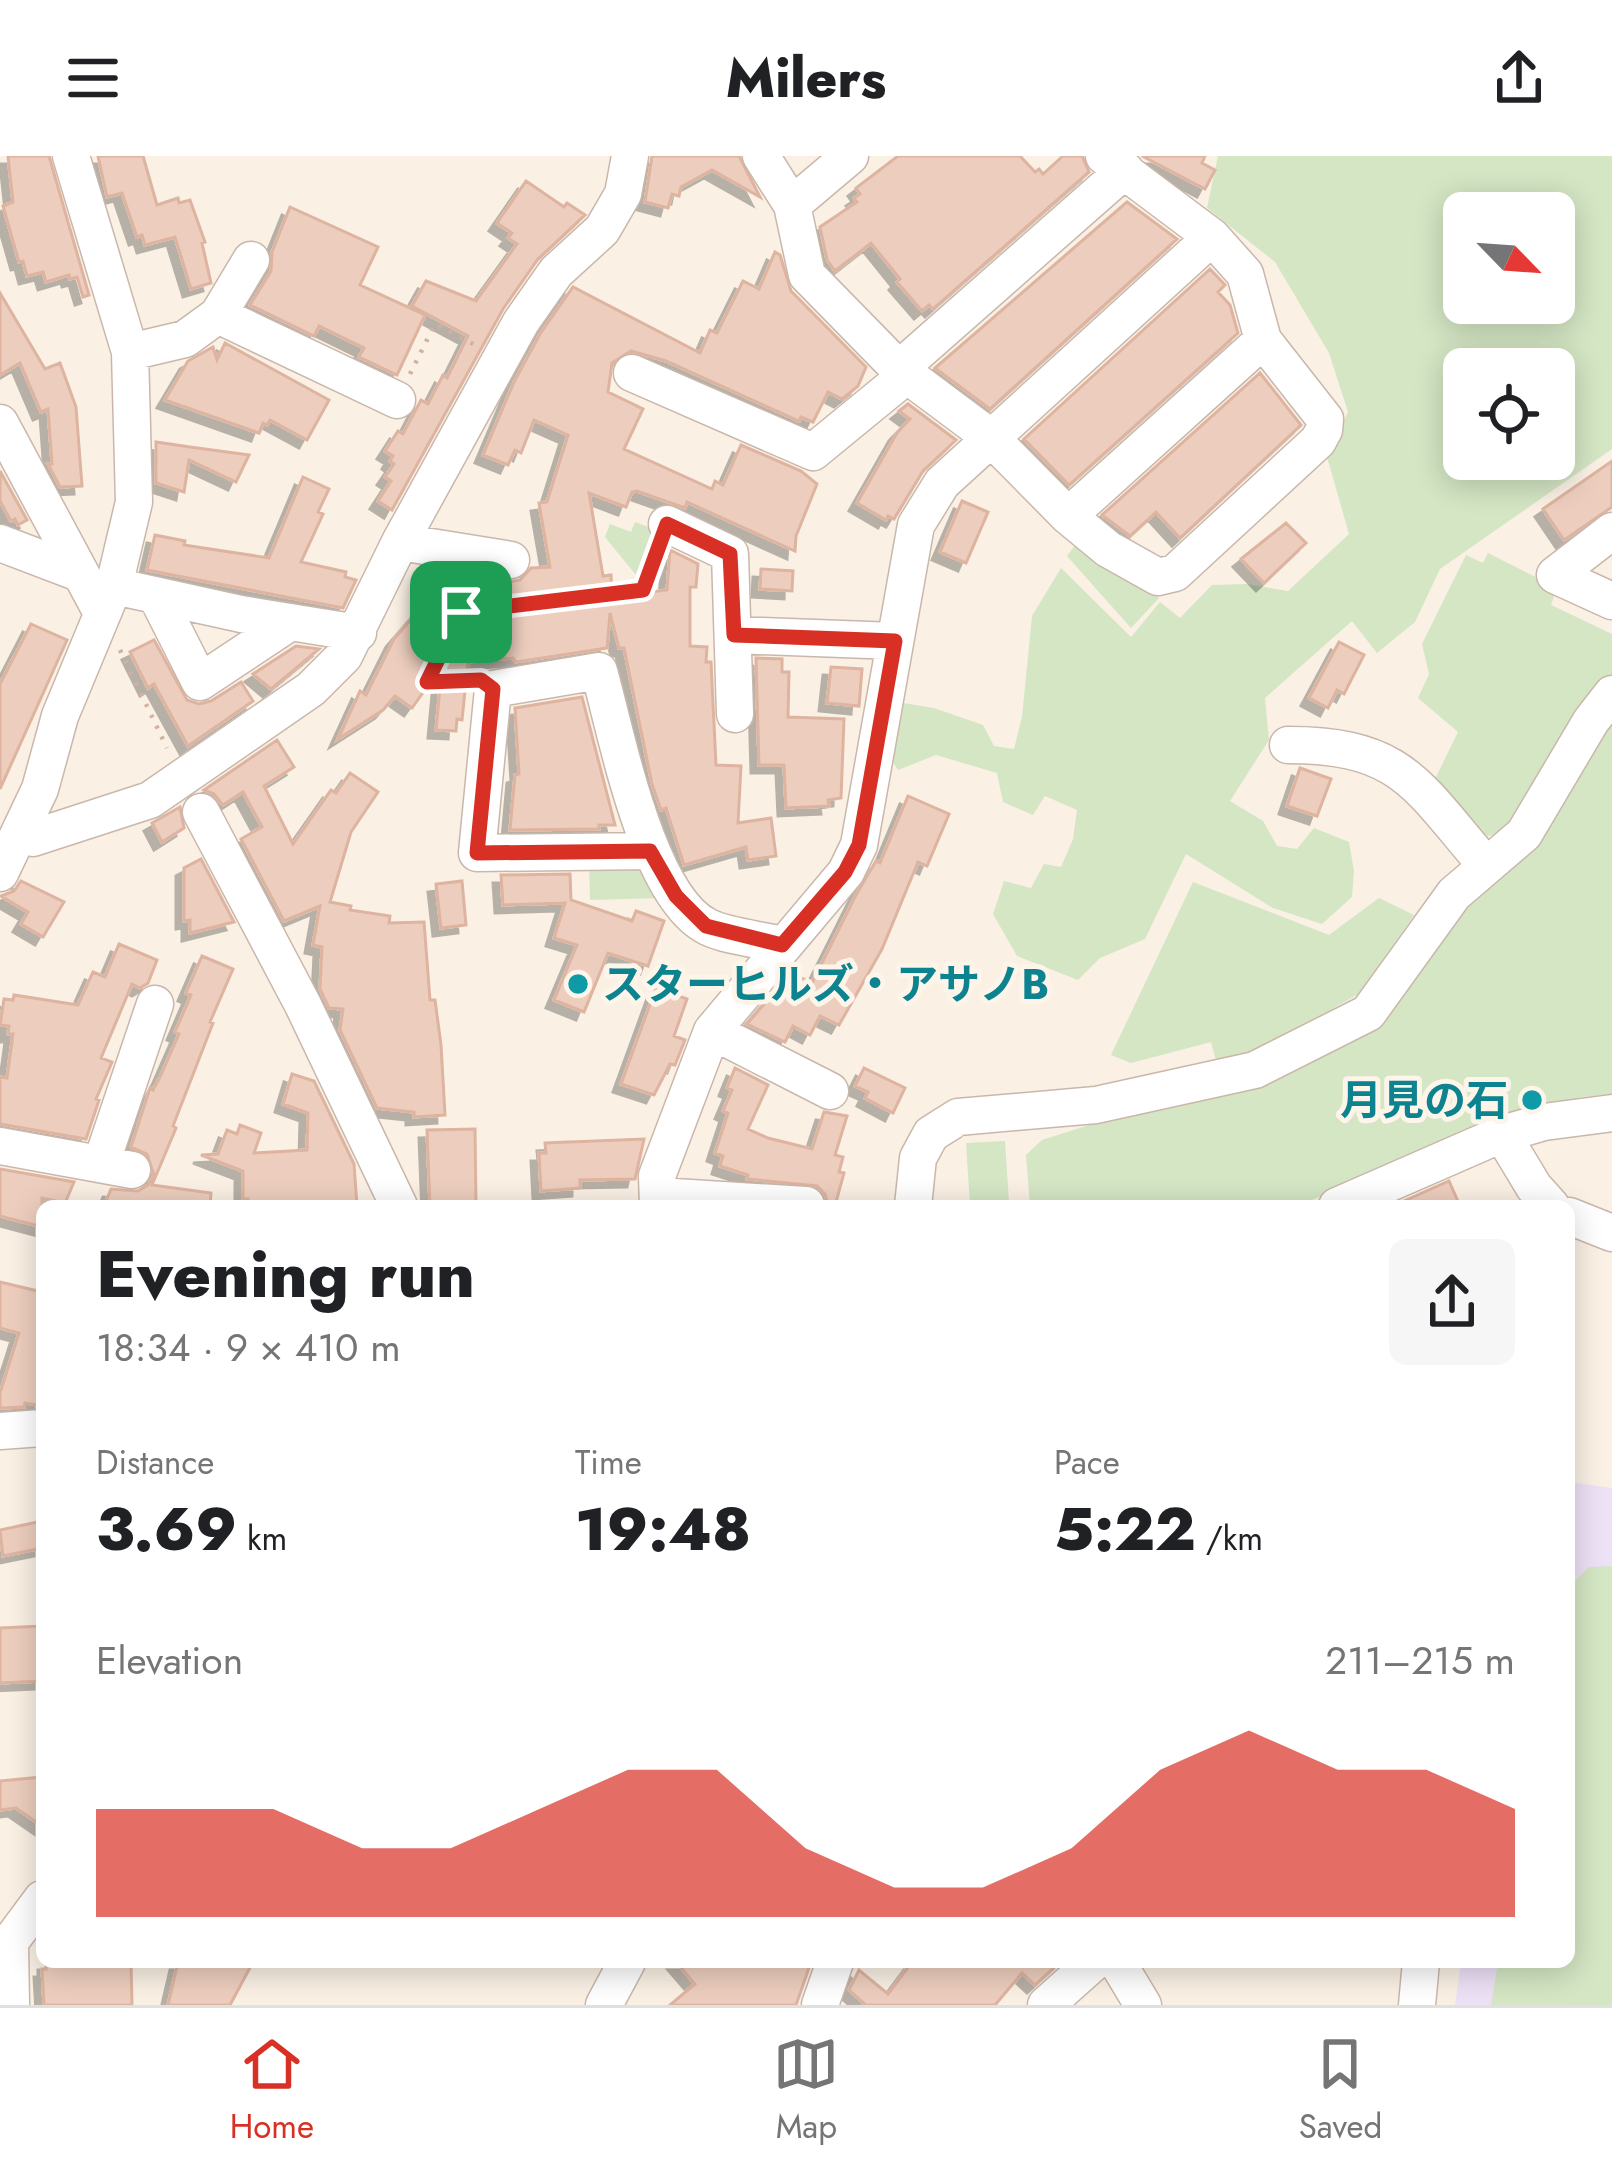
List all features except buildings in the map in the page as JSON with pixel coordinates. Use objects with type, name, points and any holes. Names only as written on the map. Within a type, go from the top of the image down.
[{"type":"street","points":[[0,873],[40,789],[98,591],[134,502],[130,352],[71,156]]},
{"type":"street","points":[[21,832],[33,838],[150,800],[311,689],[344,656],[500,358],[556,272],[602,230],[623,194],[631,156]]},
{"type":"street","points":[[632,373],[813,452],[903,372],[1115,163],[1212,237],[1245,274],[1263,340],[1324,419],[1324,430],[1318,441],[1175,573],[1158,578],[1135,567],[1068,516],[990,437],[903,372],[807,274],[792,205],[761,156]]},
{"type":"street","points":[[792,205],[850,156]]},
{"type":"street","points":[[658,1200],[657,1175],[712,1030],[845,872],[859,845],[916,525],[942,483],[1212,237]]},
{"type":"street","points":[[130,352],[185,339],[218,315],[251,260]]},
{"type":"street","points":[[218,315],[397,400]]},
{"type":"street","points":[[1068,516],[1263,340]]},
{"type":"street","points":[[0,423],[98,591]]},
{"type":"street","points":[[667,524],[730,554],[735,714]]},
{"type":"street","points":[[1612,532],[1555,575],[1612,601]]},
{"type":"street","points":[[400,542],[499,558]]},
{"type":"street","points":[[0,543],[98,591],[157,596],[358,633]]},
{"type":"street","points":[[157,596],[200,682],[289,623]]},
{"type":"street","points":[[734,635],[895,641]]},
{"type":"street","points":[[650,851],[477,853],[493,689],[599,671],[650,851],[676,896],[706,926],[782,945]]},
{"type":"street","points":[[914,1200],[918,1158],[932,1134],[958,1117],[1096,1105],[1256,1070],[1368,1013],[1454,894],[1524,834],[1612,694]]},
{"type":"street","points":[[1288,746],[1334,745],[1396,766],[1486,865]]},
{"type":"street","points":[[201,812],[313,1026],[396,1200]]},
{"type":"street","points":[[0,1146],[116,1167],[155,1004]]},
{"type":"street","points":[[712,1030],[830,1090]]},
{"type":"street","points":[[1381,1197],[1502,1134],[1544,1122],[1612,1113]]},
{"type":"street","points":[[1502,1134],[1546,1200]]},
{"type":"street","points":[[1575,1218],[1612,1233]]},
{"type":"street","points":[[0,1431],[36,1428]]},
{"type":"street","points":[[11,2005],[10,1942],[36,1907]]},
{"type":"street","points":[[604,2005],[624,1968]]},
{"type":"street","points":[[820,2005],[833,1968]]},
{"type":"street","points":[[1046,2005],[1087,1968]]},
{"type":"street","points":[[1121,1968],[1143,2005]]},
{"type":"street","points":[[1417,2005],[1420,1968]]},
{"type":"path","points":[[397,400],[435,324],[500,358]]},
{"type":"path","points":[[461,612],[643,590],[667,524]]},
{"type":"path","points":[[493,689],[481,680],[427,682],[461,612],[499,558]]},
{"type":"path","points":[[98,591],[182,778]]},
{"type":"shaded area","points":[[1575,1483],[1612,1488],[1612,2005],[1455,2005],[1460,1968],[1575,1968]]},
{"type":"green space","points":[[1218,156],[1612,156],[1612,449],[1575,475],[1575,348],[1443,348],[1443,480],[1568,480],[1440,569],[1415,622],[1377,653],[1352,621],[1265,698],[1269,740],[1230,801],[1263,821],[1277,846],[1297,849],[1314,828],[1349,842],[1352,897],[1322,924],[1273,908],[1186,854],[1145,939],[1100,958],[1078,980],[1017,956],[993,914],[1004,881],[1031,888],[1044,864],[1061,867],[1073,839],[1077,810],[1045,796],[1033,815],[1003,802],[997,773],[936,755],[898,770],[892,761],[903,703],[983,725],[994,746],[1014,749],[1022,717],[1032,616],[1061,568],[1131,637],[1160,602],[1180,618],[1212,585],[1247,584],[1288,591],[1349,534],[1327,457],[1348,412],[1329,353],[1275,262],[1207,208]]},
{"type":"green space","points":[[635,522],[659,531],[640,580],[605,537],[610,524],[631,532]]},
{"type":"green space","points":[[1079,540],[1159,598],[1131,628],[1067,556]]},
{"type":"green space","points":[[1488,553],[1557,588],[1551,605],[1612,634],[1612,678],[1504,833],[1472,839],[1432,785],[1458,732],[1418,698],[1429,674],[1422,644],[1466,555],[1483,563]]},
{"type":"green space","points":[[1612,712],[1612,1094],[1514,1113],[1312,1200],[1030,1200],[1026,1155],[1042,1140],[1105,1120],[1198,1102],[1281,1072],[1532,845]]},
{"type":"green space","points":[[627,861],[645,870],[663,898],[590,900],[589,862]]},
{"type":"green space","points":[[1193,882],[1329,935],[1379,898],[1414,915],[1358,994],[1244,1061],[1218,1068],[1211,1042],[1131,1063],[1111,1055]]},
{"type":"green space","points":[[1005,1141],[1009,1200],[970,1200],[966,1143]]},
{"type":"green space","points":[[1612,1566],[1612,2005],[1491,2005],[1497,1968],[1575,1968],[1575,1581],[1589,1567]]},
{"type":"place","name":"スターヒルズ・アサノB","points":[[578,984]]},
{"type":"place","name":"月見の石","points":[[1532,1100]]},
{"type":"route","points":[[667,524],[730,554],[734,635],[895,641],[859,845],[845,872],[782,945],[706,926],[676,896],[650,851],[477,853],[493,689],[481,680],[427,682],[461,612],[643,590],[667,524]]}]
